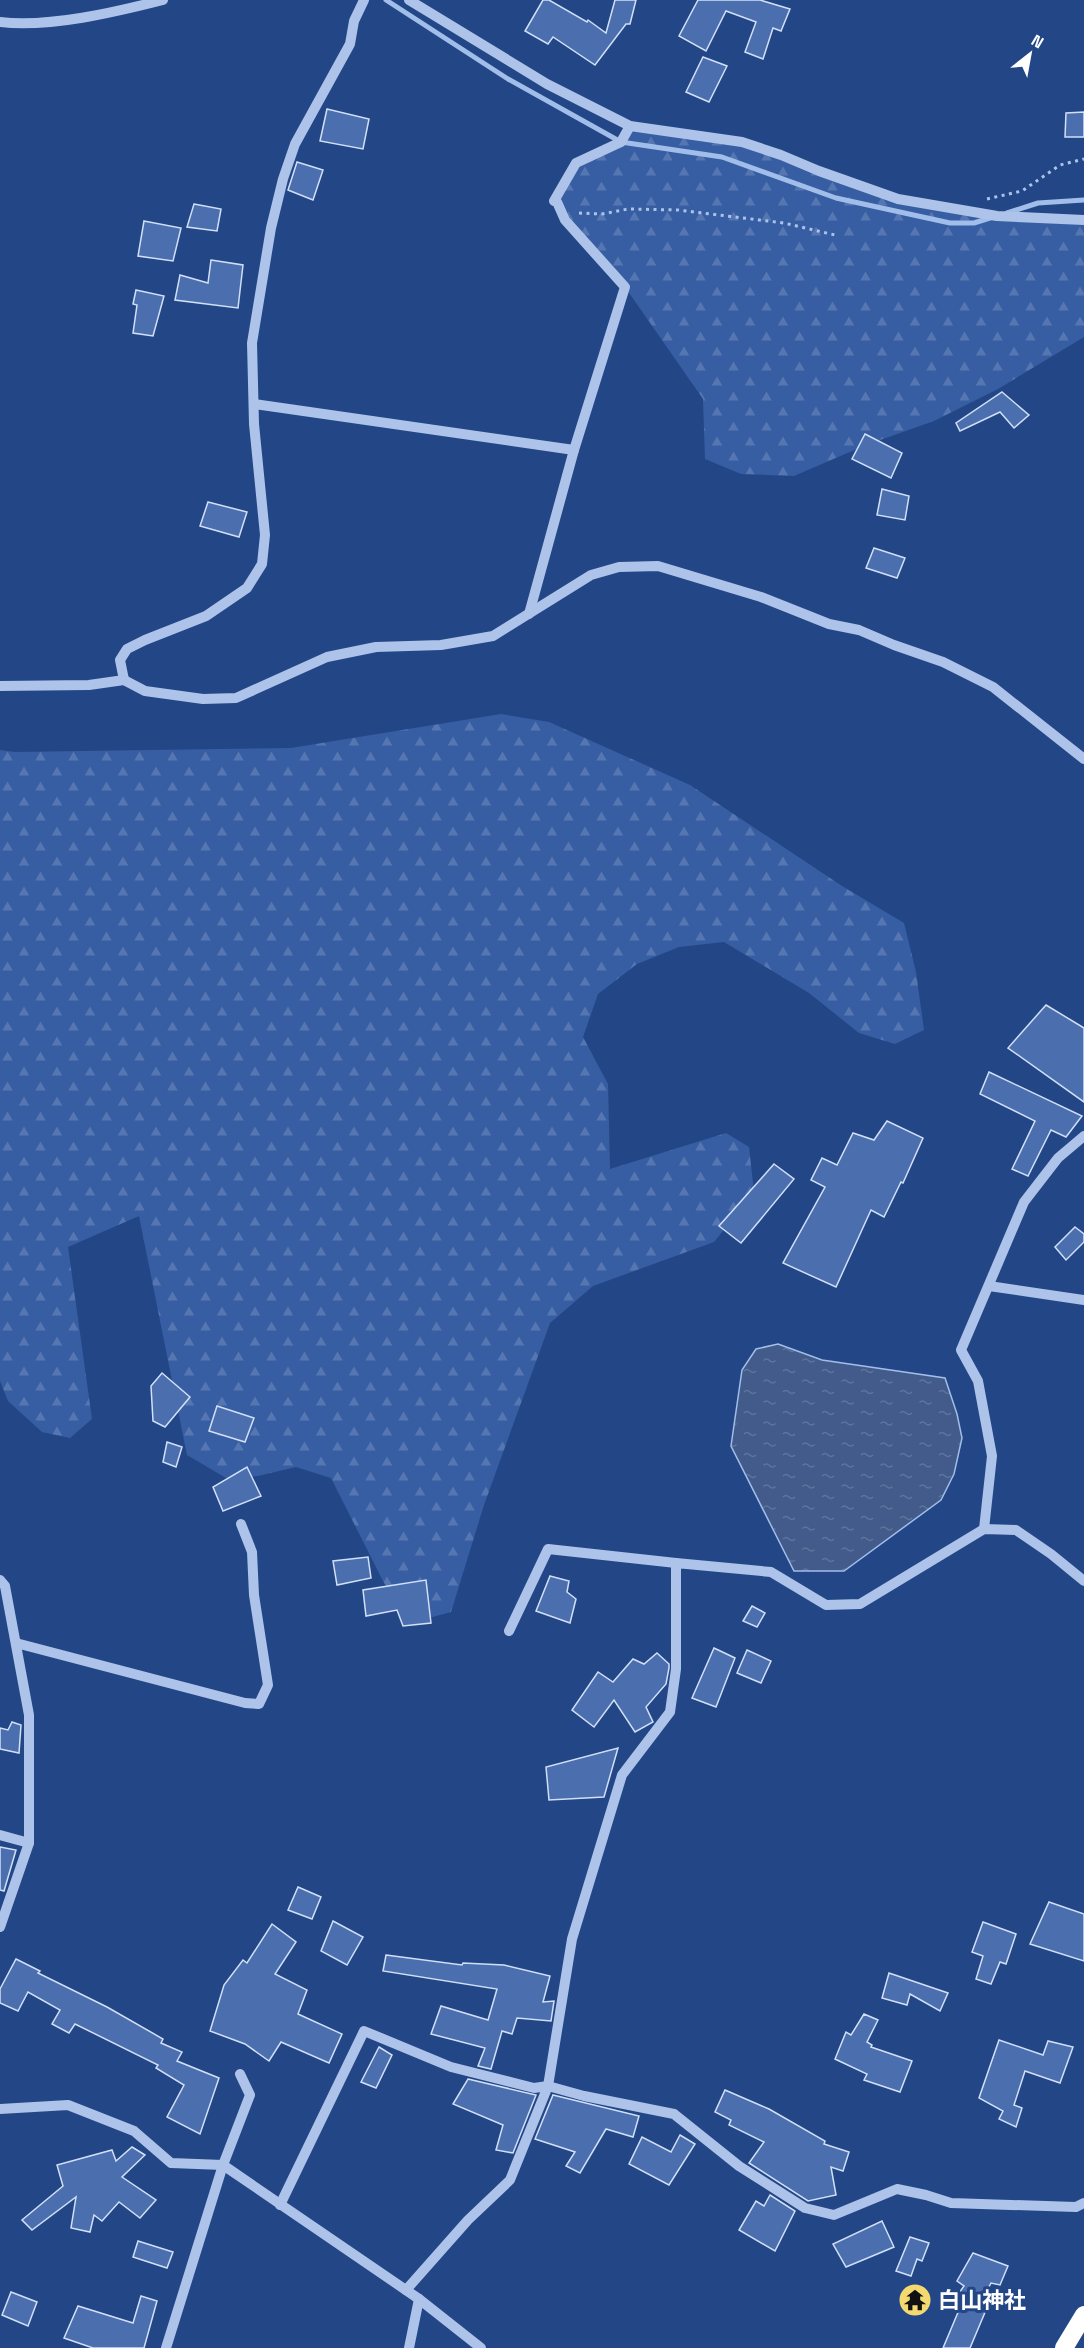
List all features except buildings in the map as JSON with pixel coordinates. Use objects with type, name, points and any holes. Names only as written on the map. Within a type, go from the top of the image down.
[{"type":"highway","points":[[1064,2348],[1084,2315]]},
{"type":"street","points":[[0,22],[14,24],[65,20],[129,9],[163,0]]},
{"type":"street","points":[[124,680],[120,660],[127,649],[206,616],[247,588],[262,564],[265,535],[254,424],[252,343],[271,228],[282,179],[295,144],[350,44],[354,21],[364,0]]},
{"type":"street","points":[[409,0],[547,84],[630,126],[742,142],[898,199],[997,216],[1084,220]]},
{"type":"street","points":[[529,614],[574,450],[625,287],[565,220],[554,201],[576,163],[621,142],[630,126]]},
{"type":"street","points":[[254,404],[574,450]]},
{"type":"street","points":[[0,686],[88,685],[124,680],[145,691],[203,699],[236,698],[327,657],[376,647],[441,645],[493,636],[591,575],[619,567],[658,566],[761,597],[829,624],[859,630],[943,662],[993,687],[1084,759]]},
{"type":"street","points":[[984,1529],[993,1456],[978,1381],[961,1350],[1024,1202],[1058,1158],[1084,1136]]},
{"type":"street","points":[[989,1286],[1084,1299]]},
{"type":"street","points":[[16,1644],[245,1703],[259,1704],[268,1685],[254,1595],[252,1552],[241,1524]]},
{"type":"street","points":[[509,1631],[548,1549],[771,1572],[825,1605],[860,1604],[984,1529],[1016,1530],[1084,1581]]},
{"type":"street","points":[[406,2290],[468,2220],[510,2180],[548,2086],[566,1987],[572,1939],[622,1775],[670,1712],[676,1670],[676,1563]]},
{"type":"street","points":[[0,1580],[5,1586],[29,1715],[29,1843],[0,1927]]},
{"type":"street","points":[[0,1835],[29,1843]]},
{"type":"street","points":[[280,2205],[364,2031],[451,2067],[534,2088],[548,2086],[584,2096],[674,2114],[739,2166],[805,2208],[834,2215],[897,2189],[951,2203],[1076,2207],[1084,2203]]},
{"type":"street","points":[[166,2348],[223,2166],[250,2095],[240,2074]]},
{"type":"street","points":[[0,2109],[68,2105],[134,2131],[171,2163],[223,2166],[419,2299],[482,2348]]},
{"type":"street","points":[[409,2348],[419,2299]]},
{"type":"path","points":[[981,200],[1022,190],[1060,165],[1084,159]]},
{"type":"path","points":[[562,213],[602,214],[628,208],[678,210],[784,223],[835,235]]},
{"type":"green space","points":[[630,126],[742,142],[898,199],[997,216],[1084,220],[1084,337],[998,389],[934,421],[866,445],[794,476],[741,474],[705,459],[703,399],[625,287],[557,202],[576,163],[621,142]]},
{"type":"green space","points":[[501,714],[549,722],[690,785],[842,886],[904,923],[916,972],[924,1030],[895,1044],[859,1033],[809,993],[724,942],[679,947],[637,964],[598,994],[583,1037],[608,1084],[610,1169],[726,1133],[749,1147],[754,1192],[714,1242],[593,1286],[550,1323],[484,1505],[451,1612],[414,1622],[384,1583],[331,1478],[296,1467],[258,1476],[226,1478],[187,1455],[139,1216],[68,1247],[92,1419],[70,1438],[42,1432],[8,1401],[0,1381],[0,750],[15,752],[291,748]]},
{"type":"water","points":[[778,1344],[822,1360],[945,1378],[957,1414],[962,1438],[954,1474],[941,1500],[844,1571],[794,1571],[731,1446],[742,1370],[756,1349]]},
{"type":"waterway","points":[[386,0],[508,79],[621,142],[722,157],[836,198],[950,223],[974,223],[993,217]]},
{"type":"waterway","points":[[1007,213],[1038,203],[1084,200]]},
{"type":"place","name":"白山神社","points":[[915,2300]]}]
